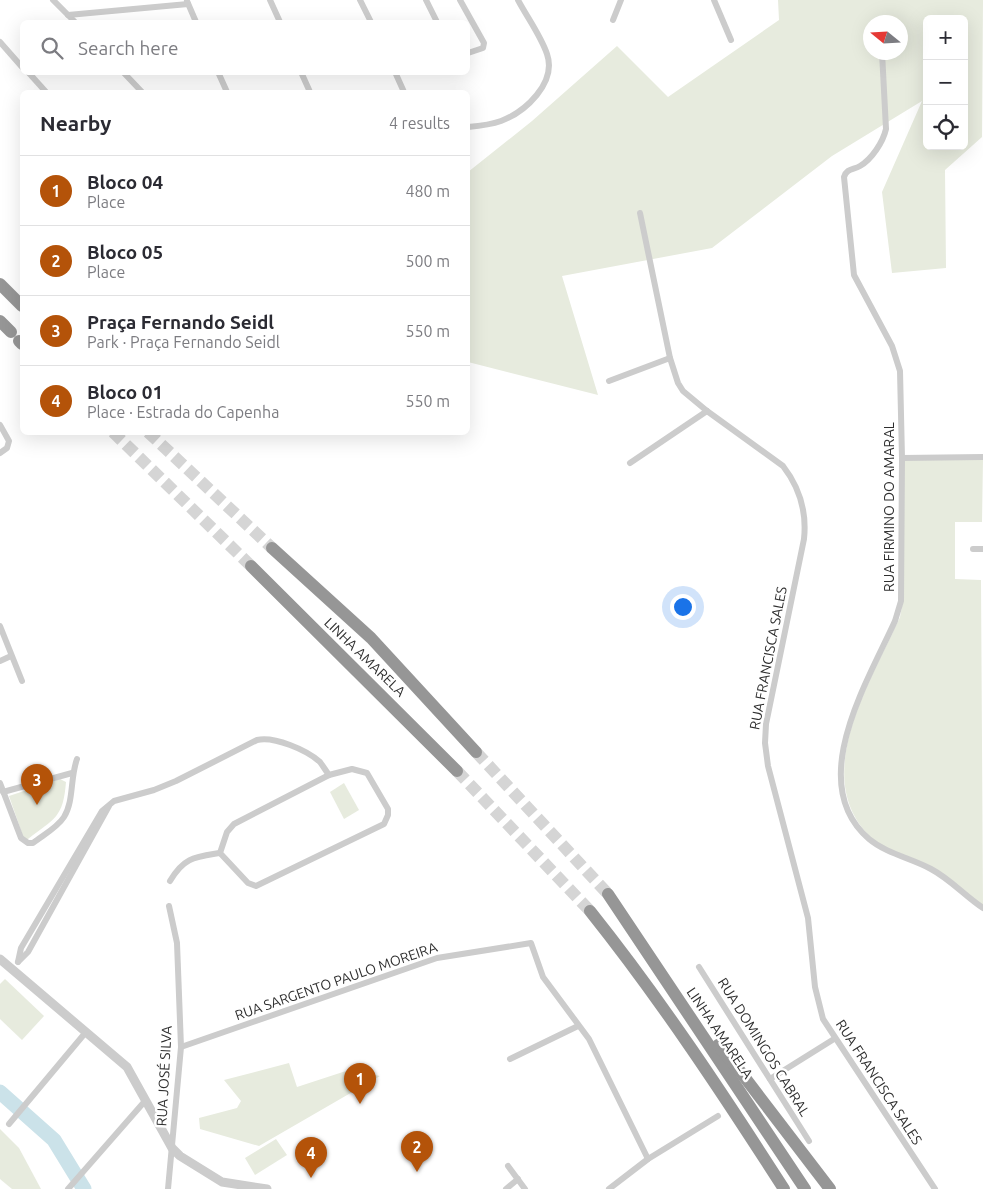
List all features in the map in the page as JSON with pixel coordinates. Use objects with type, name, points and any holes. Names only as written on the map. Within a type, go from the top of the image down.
[{"type":"highway","points":[[0,284],[20,304]]},
{"type":"highway","points":[[0,321],[18,339]]},
{"type":"highway","name":"LINHA AMARELA","points":[[272,548],[371,638],[476,752]]},
{"type":"highway","name":"LINHA AMARELA","points":[[251,566],[457,770]]},
{"type":"highway","name":"LINHA AMARELA","points":[[608,894],[805,1189]]},
{"type":"highway","points":[[590,911],[628,958],[699,1056],[784,1189]]},
{"type":"highway","points":[[686,1010],[736,1066],[830,1189]]},
{"type":"street","points":[[53,0],[73,20]]},
{"type":"street","points":[[270,0],[279,20]]},
{"type":"street","points":[[360,0],[370,20]]},
{"type":"street","points":[[426,0],[436,20]]},
{"type":"street","points":[[460,0],[484,43],[483,48],[470,52]]},
{"type":"street","points":[[470,127],[502,121],[523,108],[542,89],[547,76],[547,54],[518,0]]},
{"type":"street","points":[[613,20],[621,0]]},
{"type":"street","points":[[714,0],[732,40]]},
{"type":"street","points":[[68,15],[188,2],[195,20]]},
{"type":"street","points":[[0,42],[20,65]]},
{"type":"street","name":"RUA FIRMINO DO AMARAL","points":[[882,60],[886,129],[884,136],[866,160],[861,165],[848,170],[844,177],[854,275],[892,346],[900,371],[902,458],[899,608],[845,738],[840,769],[845,801],[855,824],[871,841],[894,854],[931,869],[983,908]]},
{"type":"street","points":[[31,75],[44,90]]},
{"type":"street","points":[[126,75],[140,90]]},
{"type":"street","points":[[219,75],[226,90]]},
{"type":"street","points":[[302,75],[309,90]]},
{"type":"street","points":[[396,75],[403,90]]},
{"type":"street","name":"RUA FRANCISCA SALES","points":[[640,213],[670,358],[676,378],[683,391],[707,411],[783,466],[792,478],[804,508],[806,521],[804,539],[766,724],[765,743],[768,766],[808,918],[818,1006],[834,1039],[935,1189]]},
{"type":"street","points":[[609,381],[670,358]]},
{"type":"street","points":[[630,463],[707,411]]},
{"type":"street","points":[[0,425],[9,437],[7,448],[0,453]]},
{"type":"street","points":[[902,458],[983,456]]},
{"type":"street","points":[[973,549],[983,549]]},
{"type":"street","points":[[0,626],[22,681]]},
{"type":"street","points":[[0,661],[11,656]]},
{"type":"street","points":[[12,971],[18,962],[21,948],[55,897],[109,806],[114,801],[154,790],[176,781],[257,740],[267,738],[276,739],[313,758],[320,763],[329,775]]},
{"type":"street","points":[[0,782],[21,838],[28,843],[33,842],[64,817],[70,802],[72,773],[78,759]]},
{"type":"street","points":[[352,769],[367,773],[388,809],[387,819],[384,824],[256,886],[248,883],[220,853],[227,832],[234,824],[329,775],[352,769]]},
{"type":"street","points":[[3,792],[72,773]]},
{"type":"street","points":[[170,881],[175,873],[192,857],[220,853]]},
{"type":"street","name":"RUA JOSÉ SILVA","points":[[168,1189],[181,1048],[177,943],[169,906]]},
{"type":"street","name":"RUA SARGENTO PAULO MOREIRA","points":[[181,1048],[437,958],[531,942],[543,977],[578,1026]]},
{"type":"street","points":[[0,959],[127,1067],[172,1148],[180,1156],[222,1182],[267,1189]]},
{"type":"street","name":"RUA DOMINGOS CABRAL","points":[[699,967],[809,1141]]},
{"type":"street","points":[[510,1059],[578,1026],[589,1039],[648,1159]]},
{"type":"street","points":[[9,1124],[86,1032]]},
{"type":"street","points":[[770,1079],[834,1039]]},
{"type":"street","points":[[68,1189],[145,1102]]},
{"type":"street","points":[[609,1189],[648,1159],[718,1116]]},
{"type":"street","points":[[508,1166],[525,1189]]},
{"type":"street","points":[[506,1189],[518,1179]]},
{"type":"shaded area","points":[[778,0],[983,0],[982,137],[968,149],[968,15],[923,15],[923,150],[967,150],[945,170],[946,268],[892,273],[882,192],[922,101],[832,156],[712,248],[562,276],[598,395],[470,363],[470,170],[532,121],[617,46],[668,97],[779,20]]},
{"type":"shaded area","points":[[983,459],[982,522],[955,522],[955,579],[981,580],[983,907],[941,874],[882,847],[859,823],[847,795],[844,766],[849,735],[860,704],[900,617],[903,601],[902,460]]},
{"type":"shaded area","points":[[60,779],[66,782],[65,794],[60,810],[45,826],[28,839],[24,839],[9,796]]},
{"type":"shaded area","points":[[344,783],[359,810],[344,819],[330,792]]},
{"type":"shaded area","points":[[5,979],[44,1016],[22,1040],[0,1019],[0,984]]},
{"type":"shaded area","points":[[289,1063],[297,1087],[349,1070],[380,1076],[259,1146],[200,1129],[199,1118],[237,1108],[241,1101],[224,1080]]},
{"type":"shaded area","points":[[0,1129],[19,1148],[41,1189],[12,1189],[0,1179]]},
{"type":"shaded area","points":[[276,1139],[287,1155],[255,1175],[245,1158]]},
{"type":"waterway","points":[[0,1092],[54,1140],[84,1189]]},
{"type":"tunnel","points":[[116,435],[251,566]]},
{"type":"tunnel","points":[[151,435],[272,548]]},
{"type":"tunnel","points":[[476,752],[608,894]]},
{"type":"tunnel","points":[[457,771],[590,911]]},
{"type":"place","name":"Praça Fernando Seidl","points":[[37,805]]},
{"type":"place","name":"Bloco 04","points":[[360,1104]]},
{"type":"place","name":"Bloco 05","points":[[417,1172]]},
{"type":"place","name":"Bloco 01","points":[[311,1178]]}]
